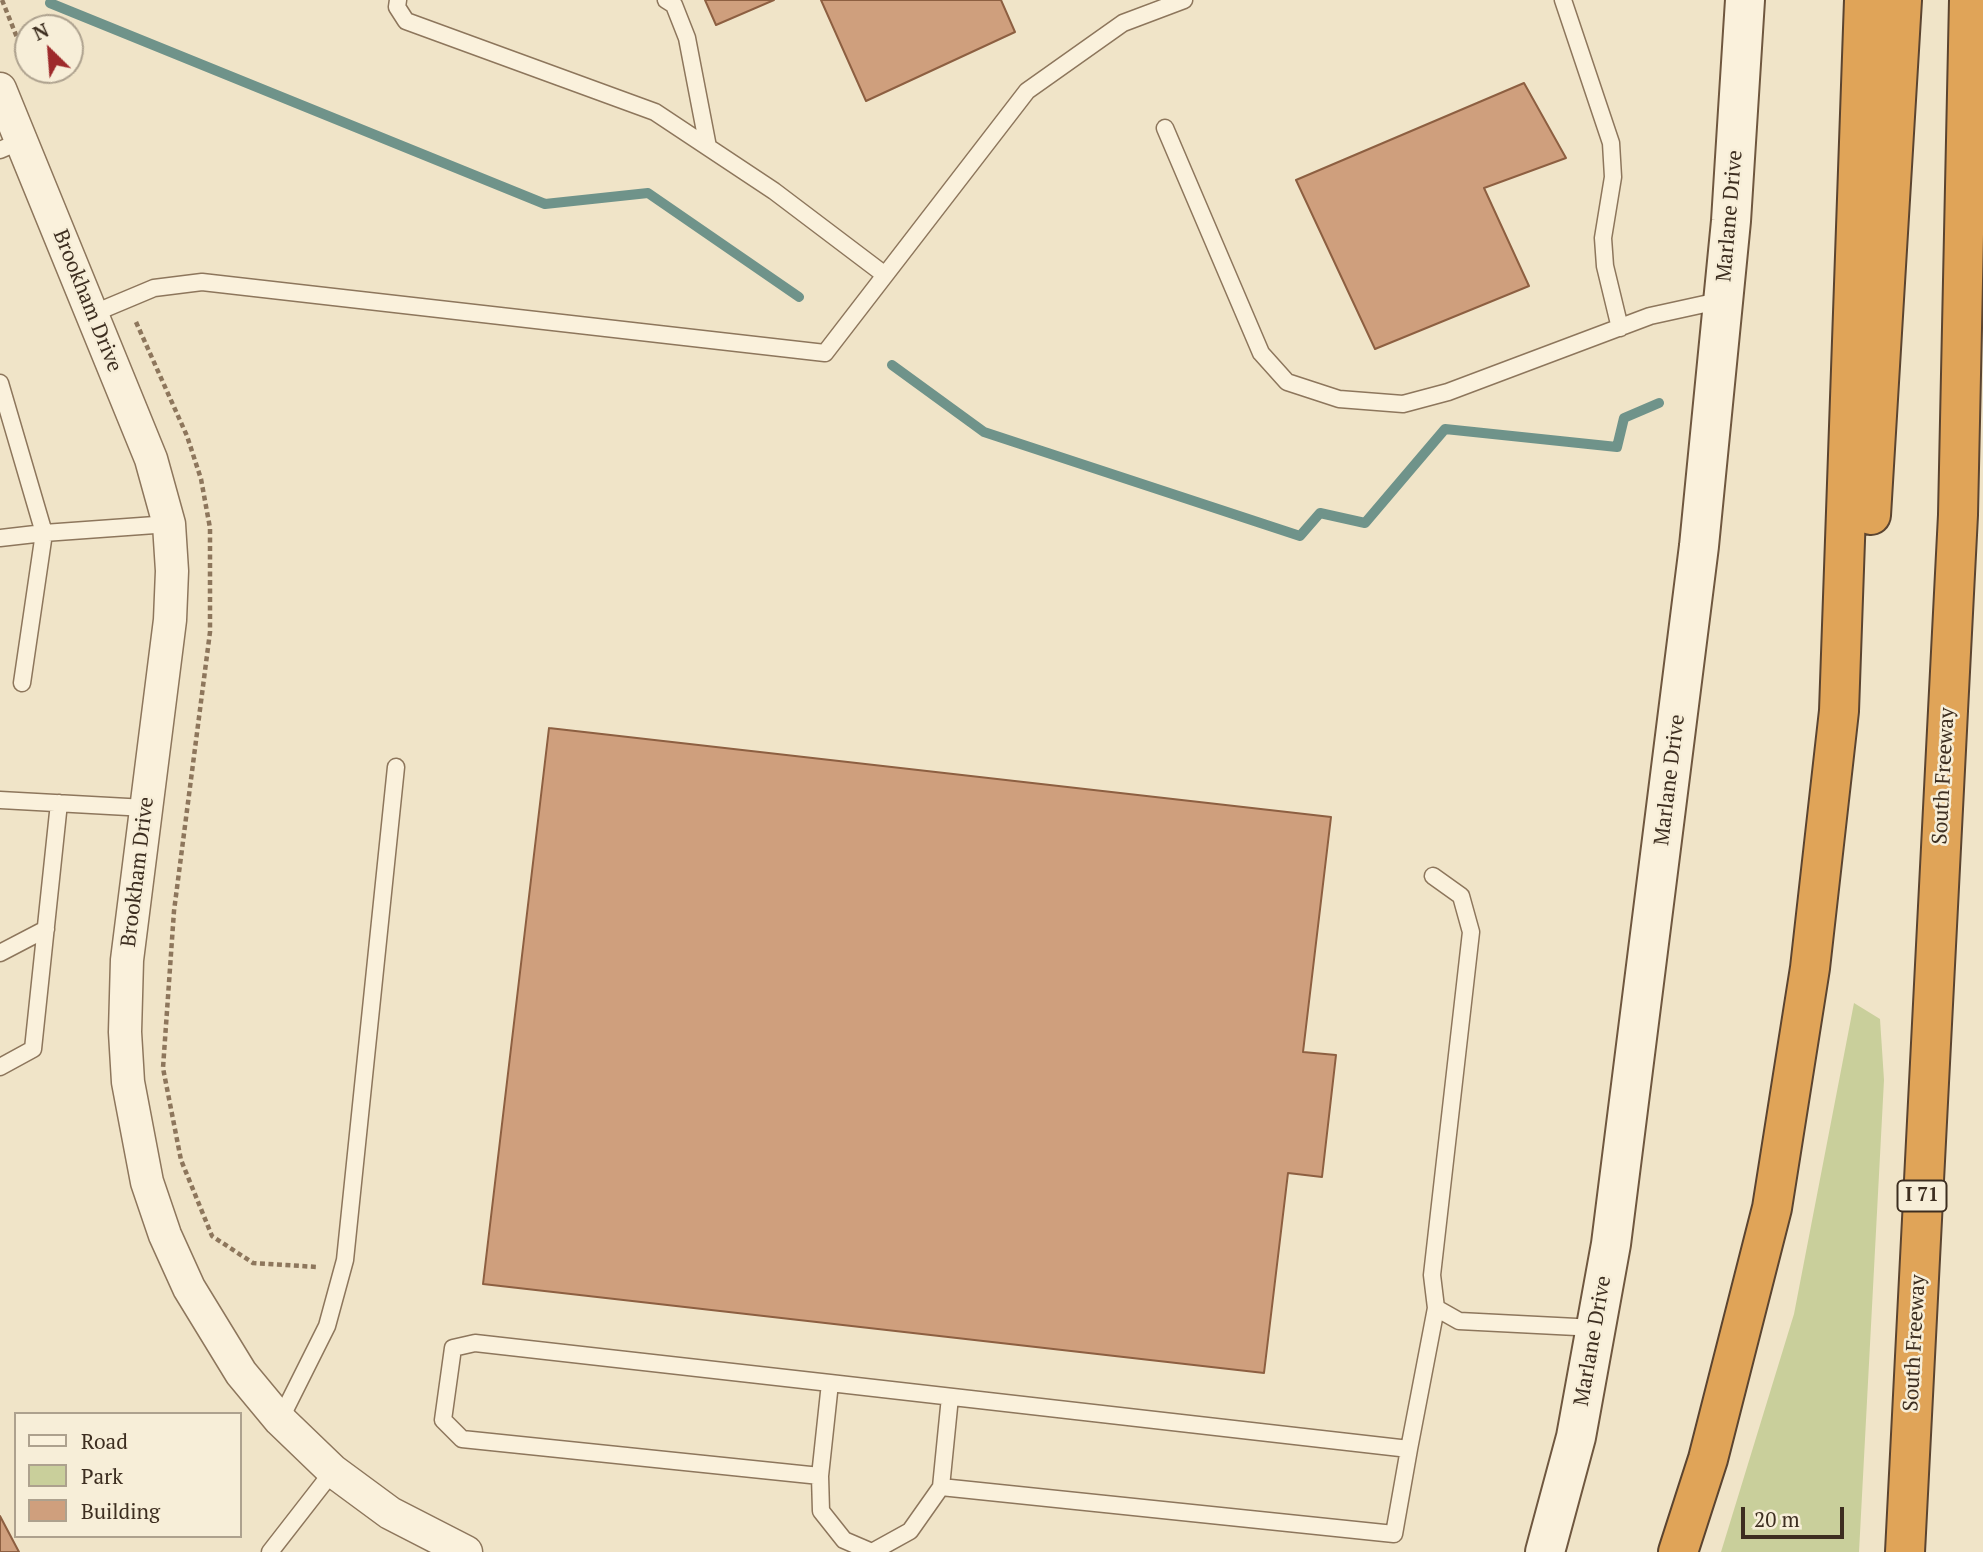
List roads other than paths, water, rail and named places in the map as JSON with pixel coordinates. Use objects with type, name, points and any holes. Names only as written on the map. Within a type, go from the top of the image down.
[{"type":"highway","points":[[1678,1552],[1708,1459],[1772,1208],[1810,968],[1839,711],[1864,0]]},
{"type":"highway","points":[[1839,711],[1866,613],[1902,0]]},
{"type":"highway","name":"South Freeway","points":[[1905,1552],[1958,515],[1969,0]]},
{"type":"street","name":"Marlane Drive","points":[[1545,1552],[1576,1437],[1611,1244],[1699,546],[1723,300],[1745,0]]},
{"type":"street","name":"Brookham Drive","points":[[0,89],[11,145],[92,314],[151,458],[169,524],[172,571],[170,620],[127,960],[125,1032],[135,1128],[147,1182],[165,1236],[189,1288],[241,1373],[280,1420],[333,1471],[390,1513],[466,1552]]},
{"type":"lane","points":[[398,0],[397,7],[406,21],[615,95],[655,112],[774,191],[885,275]]},
{"type":"lane","points":[[666,0],[674,5],[687,38],[708,147]]},
{"type":"lane","points":[[92,314],[154,288],[202,282],[825,353],[1027,91],[1124,23],[1184,0]]},
{"type":"lane","points":[[1563,0],[1611,143],[1613,177],[1604,238],[1605,266],[1620,328]]},
{"type":"lane","points":[[1165,128],[1261,353],[1287,382],[1339,399],[1403,404],[1448,391],[1650,316],[1723,300]]},
{"type":"lane","points":[[0,383],[44,533],[22,683]]},
{"type":"lane","points":[[0,538],[169,524]]},
{"type":"lane","points":[[280,1420],[327,1326],[345,1260],[396,767]]},
{"type":"lane","points":[[0,800],[146,808]]},
{"type":"lane","points":[[0,1067],[33,1049],[59,803]]},
{"type":"lane","points":[[941,1487],[1394,1534],[1436,1308],[1432,1275],[1471,932],[1461,896],[1433,876]]},
{"type":"lane","points":[[0,953],[46,929]]},
{"type":"lane","points":[[1436,1308],[1459,1321],[1596,1328]]},
{"type":"lane","points":[[820,1476],[462,1439],[443,1420],[453,1348],[475,1343],[1409,1449]]},
{"type":"lane","points":[[830,1383],[820,1476],[821,1511],[844,1539],[873,1552],[910,1531],[941,1487],[950,1397]]},
{"type":"lane","points":[[270,1552],[333,1471]]},
{"type":"waterway","points":[[50,3],[545,204],[648,193],[799,297]]},
{"type":"waterway","points":[[892,365],[984,432],[1300,536],[1320,513],[1365,523],[1445,429],[1617,447],[1624,418],[1659,403]]}]
